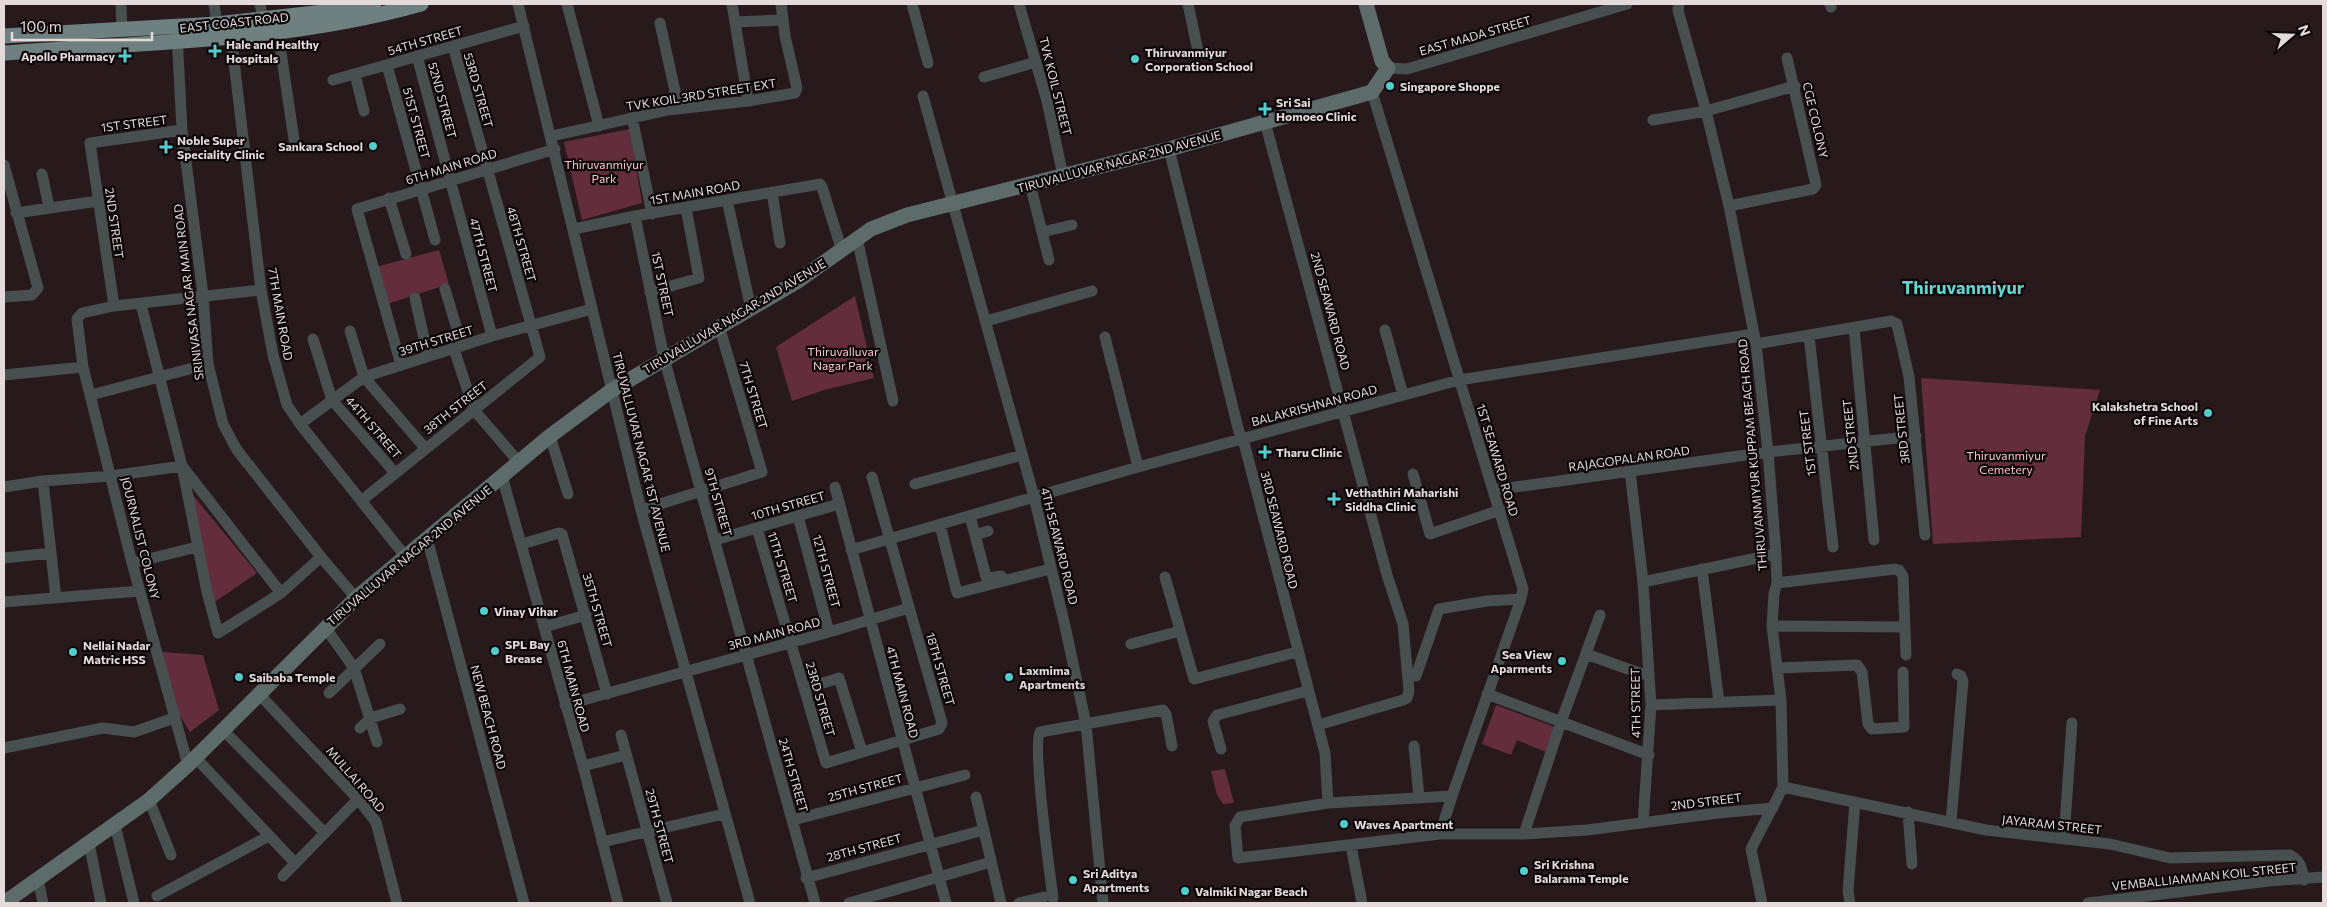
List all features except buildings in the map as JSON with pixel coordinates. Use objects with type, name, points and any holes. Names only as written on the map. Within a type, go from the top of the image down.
[{"type":"main road","name":"EAST COAST ROAD","points":[[4,53],[177,34],[217,24],[374,4]]},
{"type":"main road","name":"EAST COAST ROAD","points":[[4,36],[122,31],[231,36],[278,32],[367,18],[421,4]]},
{"type":"street","points":[[121,4],[122,31]]},
{"type":"street","points":[[214,4],[217,24]]},
{"type":"street","points":[[260,4],[263,19]]},
{"type":"street","name":"TIRUVALLUVAR NAGAR 1ST AVENUE","points":[[518,4],[552,136],[641,510],[750,903]]},
{"type":"street","points":[[567,4],[599,126]]},
{"type":"street","points":[[732,4],[748,101]]},
{"type":"street","points":[[735,22],[783,20],[781,4]]},
{"type":"street","points":[[912,4],[928,62]]},
{"type":"street","points":[[1188,4],[1198,50]]},
{"type":"street","points":[[1366,4],[1382,61],[1388,68],[1372,92]]},
{"type":"street","name":"EAST MADA STREET","points":[[1388,68],[1407,69],[1626,4]]},
{"type":"street","name":"THIRUVANMIYUR KUPPAM BEACH ROAD","points":[[1679,4],[1678,10],[1706,111],[1729,206],[1755,339],[1768,452],[1777,583],[1774,594],[1772,626],[1781,700],[1783,788],[1751,849],[1762,903]]},
{"type":"street","name":"TVK KOIL STREET","points":[[1023,5],[1064,176]]},
{"type":"street","name":"TVK KOIL 3RD STREET EXT","points":[[552,136],[632,117],[679,109],[748,101],[795,92],[797,88],[783,20]]},
{"type":"street","points":[[660,23],[679,109]]},
{"type":"street","name":"54TH STREET","points":[[333,80],[524,26]]},
{"type":"street","points":[[278,32],[294,146]]},
{"type":"street","name":"SRINIVASA NAGAR MAIN ROAD","points":[[177,34],[182,130],[203,295],[208,364],[223,424],[237,450],[320,557],[356,598]]},
{"type":"street","name":"7TH MAIN ROAD","points":[[231,36],[261,290],[275,363],[288,405],[300,424],[405,556]]},
{"type":"street","name":"53RD STREET","points":[[453,46],[487,169]]},
{"type":"street","name":"52ND STREET","points":[[417,56],[450,180]]},
{"type":"street","name":"CGE COLONY","points":[[1729,206],[1815,188],[1816,182],[1787,58]]},
{"type":"street","points":[[984,76],[1036,62]]},
{"type":"street","name":"51ST STREET","points":[[387,65],[435,240]]},
{"type":"street","points":[[355,74],[364,111]]},
{"type":"street","points":[[1653,120],[1706,111],[1795,86]]},
{"type":"street","name":"TIRUVALLUVAR NAGAR 2ND AVENUE","points":[[4,903],[150,800],[192,761],[325,626],[405,556],[550,436],[612,390],[798,281],[870,229],[907,215],[1169,149],[1372,92]]},
{"type":"street","name":"1ST SEAWARD ROAD","points":[[1372,92],[1458,380],[1494,490],[1523,588],[1521,600],[1440,834]]},
{"type":"street","name":"4TH SEAWARD ROAD","points":[[923,96],[1034,497],[1065,626],[1086,724],[1103,903]]},
{"type":"street","points":[[632,117],[652,214]]},
{"type":"street","name":"2ND SEAWARD ROAD","points":[[1265,122],[1344,411],[1386,575],[1403,624],[1409,691],[1407,698],[1318,725]]},
{"type":"street","name":"1ST STREET","points":[[90,143],[182,130]]},
{"type":"street","name":"2ND STREET","points":[[90,143],[114,306]]},
{"type":"street","name":"6TH MAIN ROAD","points":[[401,365],[356,209],[555,149]]},
{"type":"street","name":"3RD SEAWARD ROAD","points":[[1169,149],[1239,432],[1243,439],[1307,691],[1325,753],[1328,803]]},
{"type":"street","points":[[4,165],[38,288],[32,295],[4,297]]},
{"type":"street","name":"48TH STREET","points":[[487,169],[530,325]]},
{"type":"street","points":[[42,174],[49,207]]},
{"type":"street","name":"47TH STREET","points":[[450,180],[492,336]]},
{"type":"street","points":[[1030,184],[1049,260]]},
{"type":"street","name":"1ST MAIN ROAD","points":[[574,229],[635,216],[821,185],[842,250]]},
{"type":"street","points":[[772,192],[780,243]]},
{"type":"street","points":[[389,198],[406,254]]},
{"type":"street","points":[[727,200],[752,308]]},
{"type":"street","points":[[16,213],[98,201]]},
{"type":"street","points":[[650,292],[699,278],[686,208]]},
{"type":"street","name":"1ST STREET","points":[[635,216],[664,358]]},
{"type":"street","points":[[1042,232],[1072,225]]},
{"type":"street","points":[[857,238],[893,401]]},
{"type":"street","points":[[114,306],[261,290]]},
{"type":"street","points":[[445,290],[474,410],[518,461]]},
{"type":"street","points":[[986,321],[1092,291]]},
{"type":"street","points":[[415,298],[428,356]]},
{"type":"street","points":[[141,304],[182,466],[197,547],[218,634],[281,592],[320,557]]},
{"type":"street","name":"JOURNALIST COLONY","points":[[114,306],[82,313],[78,316],[84,366],[132,563],[174,718],[192,761]]},
{"type":"street","name":"39TH STREET","points":[[300,424],[364,377],[492,336],[592,309]]},
{"type":"street","name":"BALAKRISHNAN ROAD","points":[[850,550],[1138,467],[1458,380],[1755,339],[1808,336],[1891,321],[1895,322]]},
{"type":"street","name":"3RD STREET","points":[[1895,322],[1898,326],[1909,377],[1924,535]]},
{"type":"street","name":"38TH STREET","points":[[361,501],[540,358],[530,325]]},
{"type":"street","name":"7TH STREET","points":[[702,491],[762,472],[719,326]]},
{"type":"street","name":"2ND STREET","points":[[1854,328],[1874,540]]},
{"type":"street","points":[[1385,330],[1403,395]]},
{"type":"street","points":[[350,331],[364,377],[425,448]]},
{"type":"street","name":"1ST STREET","points":[[1808,336],[1833,547]]},
{"type":"street","points":[[1105,337],[1138,467]]},
{"type":"street","points":[[313,339],[332,400]]},
{"type":"street","name":"9TH STREET","points":[[664,358],[746,655]]},
{"type":"street","points":[[91,395],[208,364]]},
{"type":"street","points":[[4,375],[84,366]]},
{"type":"street","name":"44TH STREET","points":[[332,400],[395,473]]},
{"type":"street","points":[[550,436],[568,494]]},
{"type":"street","name":"RAJAGOPALAN ROAD","points":[[1494,490],[1768,452],[1864,440],[1916,436]]},
{"type":"street","points":[[915,484],[1022,455]]},
{"type":"street","points":[[4,487],[43,481],[111,476],[182,466]]},
{"type":"street","points":[[182,466],[281,592]]},
{"type":"street","name":"4TH STREET","points":[[1630,471],[1643,582],[1651,705],[1643,823]]},
{"type":"street","points":[[1413,474],[1430,534],[1500,510]]},
{"type":"street","name":"6TH MAIN ROAD","points":[[502,476],[583,766],[618,903]]},
{"type":"street","points":[[872,477],[909,608]]},
{"type":"street","points":[[43,481],[56,598]]},
{"type":"street","name":"4TH MAIN ROAD","points":[[835,487],[850,550],[946,903]]},
{"type":"street","points":[[641,510],[702,491]]},
{"type":"street","name":"10TH STREET","points":[[715,540],[839,504]]},
{"type":"street","name":"12TH STREET","points":[[798,516],[829,632]]},
{"type":"street","points":[[970,516],[988,578],[1050,566]]},
{"type":"street","points":[[940,524],[957,593],[1050,566]]},
{"type":"street","name":"11TH STREET","points":[[757,528],[791,643]]},
{"type":"street","points":[[976,535],[988,531]]},
{"type":"street","name":"35TH STREET","points":[[522,544],[561,533],[608,694]]},
{"type":"street","name":"NEW BEACH ROAD","points":[[427,538],[524,903]]},
{"type":"street","points":[[132,563],[197,547]]},
{"type":"street","points":[[4,558],[51,553]]},
{"type":"street","points":[[1643,582],[1776,554]]},
{"type":"street","points":[[1702,569],[1719,702]]},
{"type":"street","points":[[1777,583],[1891,569],[1899,570],[1903,576],[1906,656]]},
{"type":"street","points":[[1166,577],[1193,676],[1196,680],[1297,652]]},
{"type":"street","points":[[4,602],[140,591]]},
{"type":"street","points":[[1416,676],[1439,609],[1487,601],[1521,600]]},
{"type":"street","name":"3RD MAIN ROAD","points":[[565,705],[791,643],[909,608]]},
{"type":"street","name":"18TH STREET","points":[[902,740],[939,729],[942,726],[909,608]]},
{"type":"street","points":[[544,627],[586,615]]},
{"type":"street","points":[[1524,834],[1560,722],[1600,615]]},
{"type":"street","points":[[325,626],[354,668],[377,742]]},
{"type":"street","points":[[1772,626],[1905,627]]},
{"type":"street","points":[[1131,644],[1180,631]]},
{"type":"street","name":"23RD STREET","points":[[791,643],[826,763],[862,752]]},
{"type":"street","points":[[329,694],[380,644]]},
{"type":"street","points":[[1586,654],[1642,674]]},
{"type":"street","name":"24TH STREET","points":[[746,655],[792,820],[806,878],[815,903]]},
{"type":"street","points":[[1778,668],[1857,665],[1862,672],[1868,724],[1872,729],[1904,727],[1903,672]]},
{"type":"street","points":[[1952,822],[1962,680],[1961,676],[1957,674]]},
{"type":"street","points":[[804,688],[838,678],[862,752],[902,740]]},
{"type":"street","points":[[1221,749],[1214,721],[1217,715],[1307,691]]},
{"type":"street","name":"MULLAI ROAD","points":[[258,693],[358,799],[376,822],[397,903]]},
{"type":"street","points":[[1488,694],[1649,755]]},
{"type":"street","points":[[1651,705],[1781,700]]},
{"type":"street","points":[[360,728],[371,718],[400,708]]},
{"type":"street","points":[[1019,903],[1048,898],[1037,738],[1040,732],[1165,710],[1172,746]]},
{"type":"street","points":[[4,748],[103,728],[134,732],[174,718]]},
{"type":"street","points":[[2064,838],[2072,723]]},
{"type":"street","points":[[223,730],[325,833]]},
{"type":"street","name":"29TH STREET","points":[[621,735],[666,903]]},
{"type":"street","points":[[1414,746],[1419,797]]},
{"type":"street","points":[[583,766],[626,755]]},
{"type":"street","points":[[192,761],[296,863]]},
{"type":"street","name":"25TH STREET","points":[[792,820],[965,775]]},
{"type":"street","name":"JAYARAM STREET","points":[[1783,788],[1908,812],[1986,830],[2110,844],[2170,858],[2290,855],[2298,859],[2301,864],[2304,880]]},
{"type":"street","points":[[1328,803],[1452,796]]},
{"type":"street","points":[[976,797],[1001,903]]},
{"type":"street","points":[[283,876],[358,799]]},
{"type":"street","points":[[150,800],[171,855]]},
{"type":"street","points":[[1850,903],[1848,891],[1855,802]]},
{"type":"street","name":"2ND STREET","points":[[1328,803],[1240,817],[1235,826],[1238,858],[1440,834],[1524,834],[1587,830],[1773,808]]},
{"type":"street","points":[[1908,812],[1912,864]]},
{"type":"street","points":[[602,842],[724,814]]},
{"type":"street","points":[[115,825],[134,903]]},
{"type":"street","name":"28TH STREET","points":[[806,878],[984,830]]},
{"type":"street","points":[[157,896],[269,836]]},
{"type":"street","points":[[89,843],[101,903]]},
{"type":"street","points":[[1351,846],[1362,903]]},
{"type":"street","points":[[849,903],[991,862]]},
{"type":"street","name":"VEMBALLIAMMAN KOIL STREET","points":[[2088,903],[2260,882],[2323,877]]},
{"type":"street","points":[[38,879],[43,903]]},
{"type":"green space","name":"Thiruvanmiyur Park","points":[[630,129],[642,203],[582,220],[564,142]]},
{"type":"green space","points":[[439,250],[449,284],[387,304],[376,267]]},
{"type":"green space","name":"Thiruvalluvar Nagar Park","points":[[855,296],[874,378],[824,390],[792,401],[776,347]]},
{"type":"green space","name":"Thiruvanmiyur Cemetery","points":[[1921,378],[2100,390],[2085,436],[2081,537],[1933,544]]},
{"type":"green space","points":[[188,489],[257,573],[213,603]]},
{"type":"green space","points":[[162,652],[203,655],[219,710],[190,732],[177,711]]},
{"type":"green space","points":[[1496,705],[1555,727],[1546,752],[1517,740],[1511,755],[1482,744]]},
{"type":"green space","points":[[1225,769],[1234,803],[1223,804],[1217,795],[1211,771]]},
{"type":"place","name":"Hale and Healthy Hospitals","points":[[215,51]]},
{"type":"place","name":"Apollo Pharmacy","points":[[125,56]]},
{"type":"place","name":"Thiruvanmiyur Corporation School","points":[[1135,59]]},
{"type":"place","name":"Singapore Shoppe","points":[[1390,86]]},
{"type":"place","name":"Sri Sai Homoeo Clinic","points":[[1265,109]]},
{"type":"place","name":"Sankara School","points":[[373,146]]},
{"type":"place","name":"Noble Super Speciality Clinic","points":[[166,147]]},
{"type":"place","name":"Kalakshetra School of Fine Arts","points":[[2208,413]]},
{"type":"place","name":"Tharu Clinic","points":[[1265,452]]},
{"type":"place","name":"Vethathiri Maharishi Siddha Clinic","points":[[1334,499]]},
{"type":"place","name":"Vinay Vihar","points":[[484,611]]},
{"type":"place","name":"SPL Bay Brease","points":[[495,651]]},
{"type":"place","name":"Nellai Nadar Matric HSS","points":[[73,652]]},
{"type":"place","name":"Sea View Aparments","points":[[1562,661]]},
{"type":"place","name":"Saibaba Temple","points":[[239,677]]},
{"type":"place","name":"Laxmima Apartments","points":[[1009,677]]},
{"type":"place","name":"Waves Apartment","points":[[1344,824]]},
{"type":"place","name":"Sri Krishna Balarama Temple","points":[[1524,871]]},
{"type":"place","name":"Sri Aditya Apartments","points":[[1073,880]]},
{"type":"place","name":"Valmiki Nagar Beach","points":[[1185,891]]},
{"type":"district","name":"Thiruvanmiyur","points":[[1963,287]]}]
